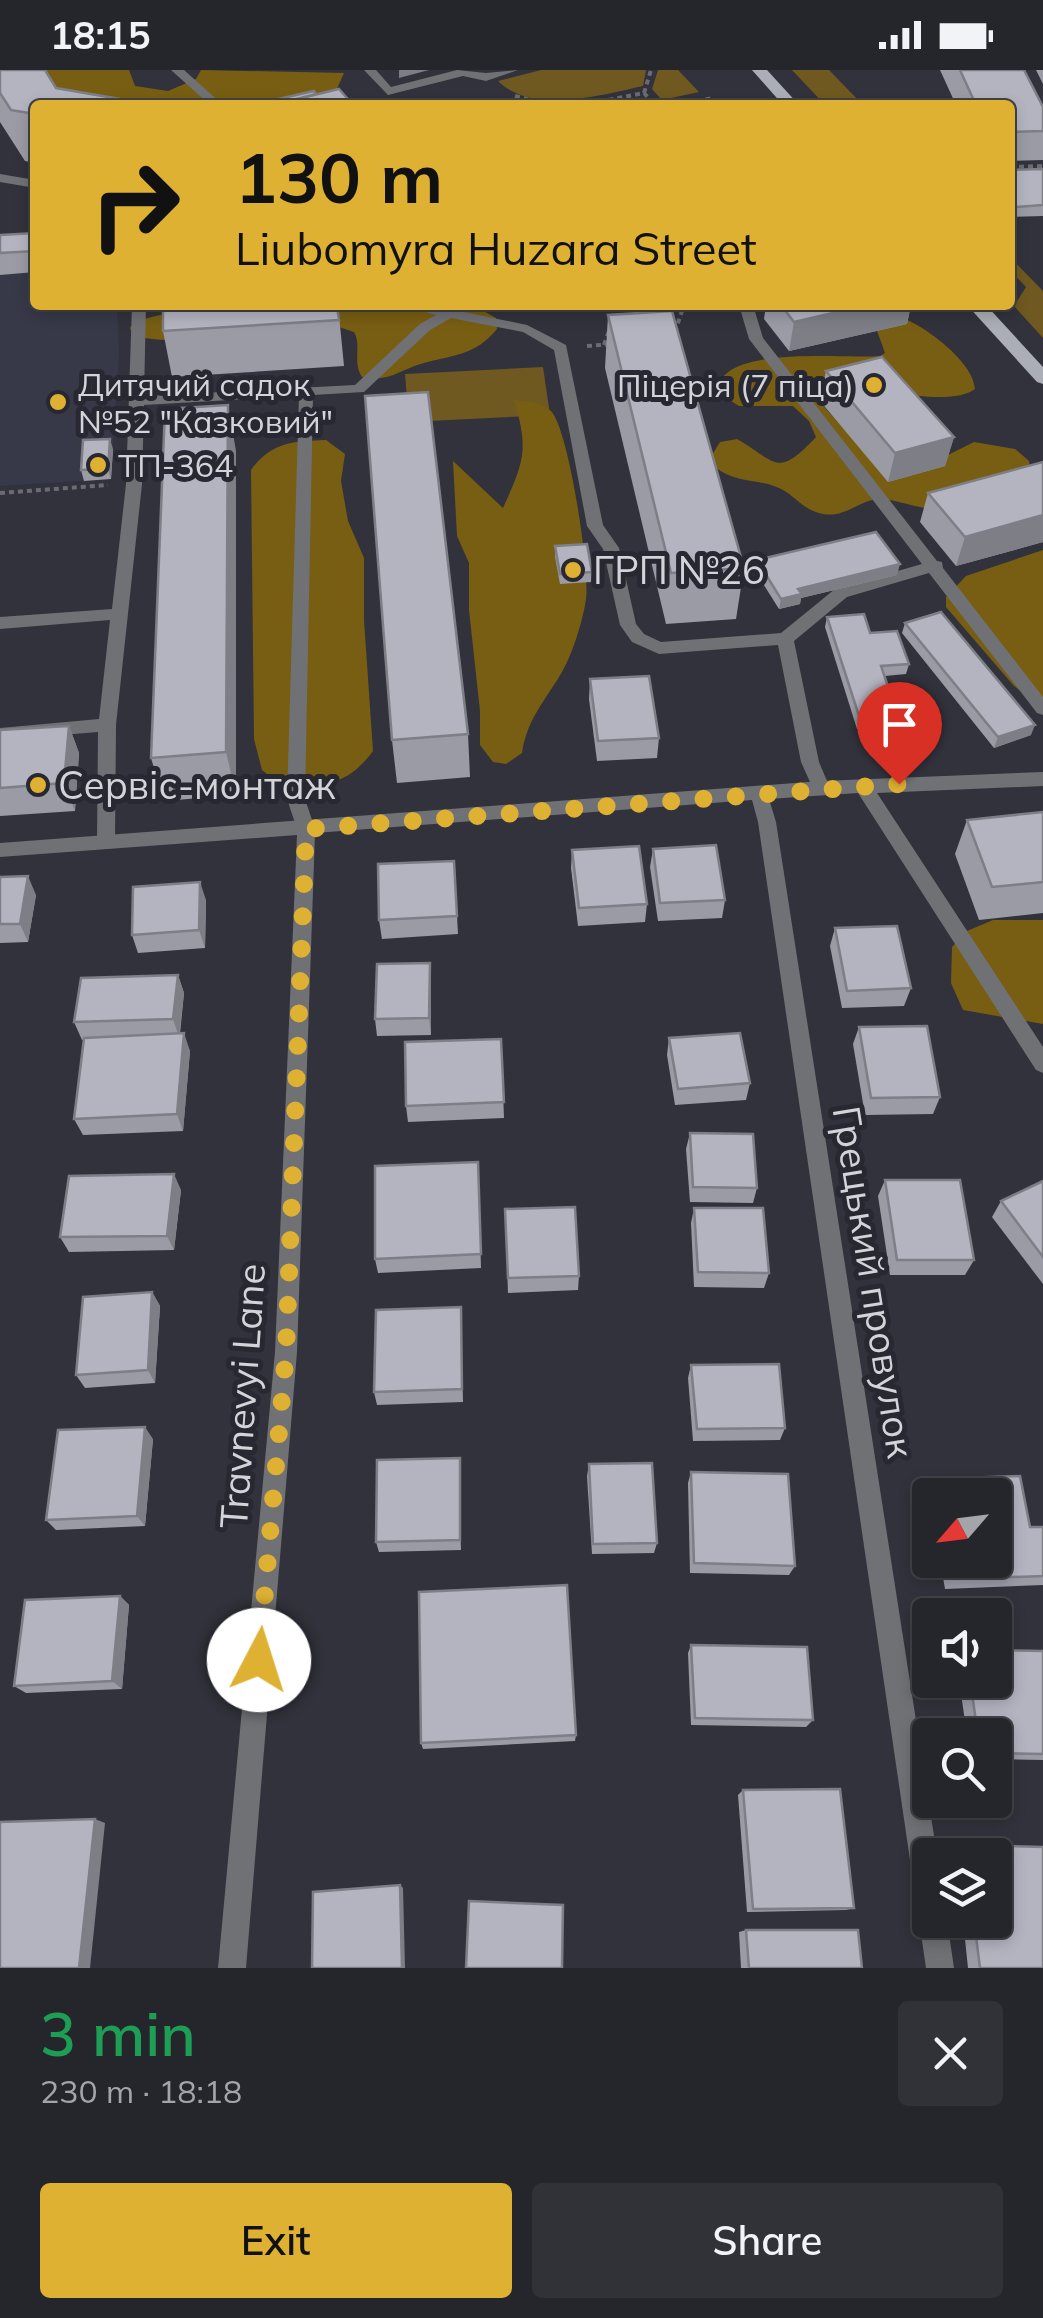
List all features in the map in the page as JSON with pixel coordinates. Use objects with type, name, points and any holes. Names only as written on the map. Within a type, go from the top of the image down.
[{"type":"main road","points":[[759,70],[787,100]]},
{"type":"main road","points":[[981,310],[1043,378]]},
{"type":"street","points":[[370,70],[388,90],[462,71],[486,77],[512,70]]},
{"type":"street","points":[[181,71],[213,100]]},
{"type":"street","points":[[0,178],[30,183]]},
{"type":"street","points":[[106,840],[107,725],[134,484],[140,310]]},
{"type":"street","points":[[431,310],[527,329],[561,348],[595,526],[611,548],[628,625],[638,638],[659,648],[785,639],[840,593],[936,566]]},
{"type":"street","points":[[748,310],[756,338],[936,566],[1043,710]]},
{"type":"street","points":[[138,401],[359,389],[426,327],[448,314]]},
{"type":"street","name":"Travnevyi Lane","points":[[232,1968],[286,1352],[306,829],[296,799],[306,391]]},
{"type":"street","points":[[0,623],[119,614]]},
{"type":"street","points":[[785,639],[810,762],[821,788]]},
{"type":"street","points":[[0,734],[107,725]]},
{"type":"street","points":[[0,850],[821,788],[1043,779]]},
{"type":"street","points":[[863,786],[1043,1064]]},
{"type":"street","name":"Грецький провулок","points":[[760,794],[920,1838]]},
{"type":"street","points":[[936,1938],[940,1968]]},
{"type":"path","points":[[644,93],[651,70]]},
{"type":"path","points":[[608,100],[644,93]]},
{"type":"path","points":[[644,93],[650,100]]},
{"type":"path","points":[[703,100],[713,98]]},
{"type":"path","points":[[1015,167],[1043,166]]},
{"type":"path","points":[[604,345],[616,310]]},
{"type":"path","points":[[672,341],[682,310]]},
{"type":"path","points":[[561,348],[621,344]]},
{"type":"path","points":[[0,493],[134,484]]},
{"type":"shaded area","points":[[36,70],[129,70],[135,86],[168,91],[196,79],[201,70],[344,73],[332,100],[61,100]]},
{"type":"shaded area","points":[[541,70],[646,70],[643,86],[568,100],[529,97],[498,81]]},
{"type":"shaded area","points":[[658,70],[678,70],[699,92],[662,100],[652,89]]},
{"type":"shaded area","points":[[792,70],[829,70],[858,100],[820,100]]},
{"type":"shaded area","name":"Дитячий садок №52 \"Казковий\"","points":[[30,252],[30,310],[117,310],[119,354],[111,479],[0,486],[0,255]]},
{"type":"shaded area","points":[[1015,262],[1043,291],[1043,338],[1015,307],[1026,287],[1015,275]]},
{"type":"shaded area","points":[[202,310],[482,310],[496,318],[497,329],[464,353],[387,377],[371,378],[362,377],[359,371],[354,332],[339,327],[184,341],[133,336],[130,328],[138,322]]},
{"type":"shaded area","points":[[900,317],[934,336],[957,356],[975,389],[962,395],[925,396],[825,378],[811,387],[818,400],[878,467],[938,460],[974,442],[1015,449],[1029,461],[1031,473],[947,508],[929,509],[877,499],[828,515],[807,508],[781,489],[737,478],[716,468],[712,455],[720,442],[737,439],[769,459],[784,462],[816,437],[809,421],[793,406],[739,406],[723,396],[720,382],[730,371],[769,359],[880,356],[885,353],[876,328]]},
{"type":"shaded area","points":[[543,367],[550,415],[409,422],[405,374]]},
{"type":"shaded area","points":[[514,400],[543,406],[558,423],[577,502],[586,599],[570,656],[532,720],[522,753],[506,764],[493,762],[480,745],[469,563],[457,536],[453,461],[503,508],[522,455],[522,431]]},
{"type":"shaded area","points":[[326,440],[345,454],[341,481],[348,521],[364,558],[373,751],[345,777],[287,790],[262,770],[254,739],[251,470],[275,448]]},
{"type":"shaded area","points":[[1043,550],[1043,708],[1014,686],[946,607],[946,597],[966,576]]},
{"type":"shaded area","points":[[993,920],[1043,920],[1043,1024],[963,1010],[951,983],[952,947],[967,931]]},
{"type":"building","points":[[0,70],[45,70],[56,88],[126,100],[30,100],[30,113],[11,110],[0,93]]},
{"type":"building","points":[[960,70],[1024,70],[1043,107],[1043,131],[1015,132],[1015,100],[974,100]]},
{"type":"building","points":[[339,89],[349,100],[293,100]]},
{"type":"building","points":[[314,91],[316,94],[293,100],[274,100]]},
{"type":"building","points":[[1043,169],[1043,205],[1015,207],[1015,170]]},
{"type":"building","points":[[30,233],[30,251],[0,253],[0,235]]},
{"type":"building","points":[[163,310],[338,310],[339,320],[163,331]]},
{"type":"building","points":[[785,310],[846,310],[794,322]]},
{"type":"building","points":[[672,311],[744,568],[671,573],[608,315]]},
{"type":"building","points":[[882,357],[954,437],[895,453],[826,371]]},
{"type":"building","points":[[428,392],[468,734],[392,740],[365,396]]},
{"type":"building","points":[[228,405],[226,752],[151,758],[165,409]]},
{"type":"building","points":[[110,439],[108,469],[81,470],[83,440]]},
{"type":"building","points":[[1043,462],[1043,515],[965,537],[928,493]]},
{"type":"building","points":[[876,532],[900,564],[798,589],[802,594],[781,599],[757,560]]},
{"type":"building","points":[[587,544],[592,572],[560,574],[555,546]]},
{"type":"building","points":[[941,612],[1035,725],[998,737],[905,623]]},
{"type":"building","points":[[864,614],[870,633],[897,631],[909,664],[881,666],[898,716],[860,719],[827,617]]},
{"type":"building","points":[[649,676],[659,738],[598,741],[590,679]]},
{"type":"building","points":[[69,726],[64,783],[0,788],[0,730]]},
{"type":"building","points":[[1043,812],[1043,882],[992,887],[967,820]]},
{"type":"building","points":[[716,845],[725,900],[660,903],[653,849]]},
{"type":"building","points":[[639,846],[647,904],[579,908],[572,850]]},
{"type":"building","points":[[454,861],[457,916],[379,920],[378,864]]},
{"type":"building","points":[[28,876],[20,924],[0,924],[0,877]]},
{"type":"building","points":[[200,882],[199,930],[132,935],[133,887]]},
{"type":"building","points":[[897,926],[911,988],[847,991],[835,928]]},
{"type":"building","points":[[430,963],[429,1018],[375,1019],[377,964]]},
{"type":"building","points":[[178,975],[173,1019],[74,1022],[81,978]]},
{"type":"building","points":[[927,1026],[940,1097],[871,1098],[859,1027]]},
{"type":"building","points":[[184,1033],[177,1114],[74,1119],[84,1038]]},
{"type":"building","points":[[740,1033],[750,1083],[678,1089],[669,1038]]},
{"type":"building","points":[[501,1039],[504,1102],[406,1106],[405,1042]]},
{"type":"building","points":[[690,1133],[753,1134],[757,1188],[693,1187]]},
{"type":"building","points":[[478,1162],[481,1254],[375,1259],[375,1166]]},
{"type":"building","points":[[174,1174],[167,1236],[60,1237],[69,1176]]},
{"type":"building","points":[[885,1180],[960,1180],[974,1260],[897,1260]]},
{"type":"building","points":[[1043,1181],[1043,1257],[1001,1201]]},
{"type":"building","points":[[575,1207],[579,1276],[508,1278],[505,1209]]},
{"type":"building","points":[[694,1208],[763,1208],[769,1273],[698,1272]]},
{"type":"building","points":[[152,1292],[148,1370],[76,1375],[83,1297]]},
{"type":"building","points":[[461,1307],[462,1389],[374,1392],[376,1310]]},
{"type":"building","points":[[779,1364],[785,1428],[697,1429],[691,1365]]},
{"type":"building","points":[[145,1427],[137,1516],[46,1520],[58,1430]]},
{"type":"building","points":[[460,1458],[460,1540],[376,1542],[377,1460]]},
{"type":"building","points":[[652,1463],[657,1543],[593,1544],[589,1464]]},
{"type":"building","points":[[691,1472],[788,1474],[795,1566],[694,1563]]},
{"type":"building","points":[[1020,1476],[1030,1527],[1043,1527],[1043,1576],[1012,1577],[1012,1478],[964,1478]]},
{"type":"building","points":[[567,1585],[576,1735],[421,1743],[419,1592]]},
{"type":"building","points":[[120,1596],[112,1681],[14,1686],[25,1600]]},
{"type":"building","points":[[691,1645],[807,1647],[813,1720],[695,1718]]},
{"type":"building","points":[[1012,1650],[1043,1651],[1043,1754],[1012,1753],[1012,1718],[976,1718],[973,1698],[1012,1698]]},
{"type":"building","points":[[840,1789],[854,1908],[753,1909],[743,1790]]},
{"type":"building","points":[[95,1819],[79,1968],[0,1968],[0,1822]]},
{"type":"building","points":[[1012,1846],[1043,1847],[1043,1968],[980,1968],[976,1938],[1012,1938]]},
{"type":"building","points":[[400,1885],[402,1968],[312,1968],[313,1892]]},
{"type":"building","points":[[469,1901],[563,1905],[562,1968],[466,1968]]},
{"type":"building","points":[[746,1930],[858,1930],[862,1968],[749,1968]]},
{"type":"place","name":"Піцерія (7 піца)","points":[[874,385]]},
{"type":"place","name":"Дитячий садок №52 \"Казковий\"","points":[[58,402]]},
{"type":"place","name":"ТП-364","points":[[98,465]]},
{"type":"place","name":"ГРП №26","points":[[573,570]]},
{"type":"place","name":"Сервіс-монтаж","points":[[38,785]]},
{"type":"route","points":[[259,1660],[286,1352],[306,829],[899,784]]}]
